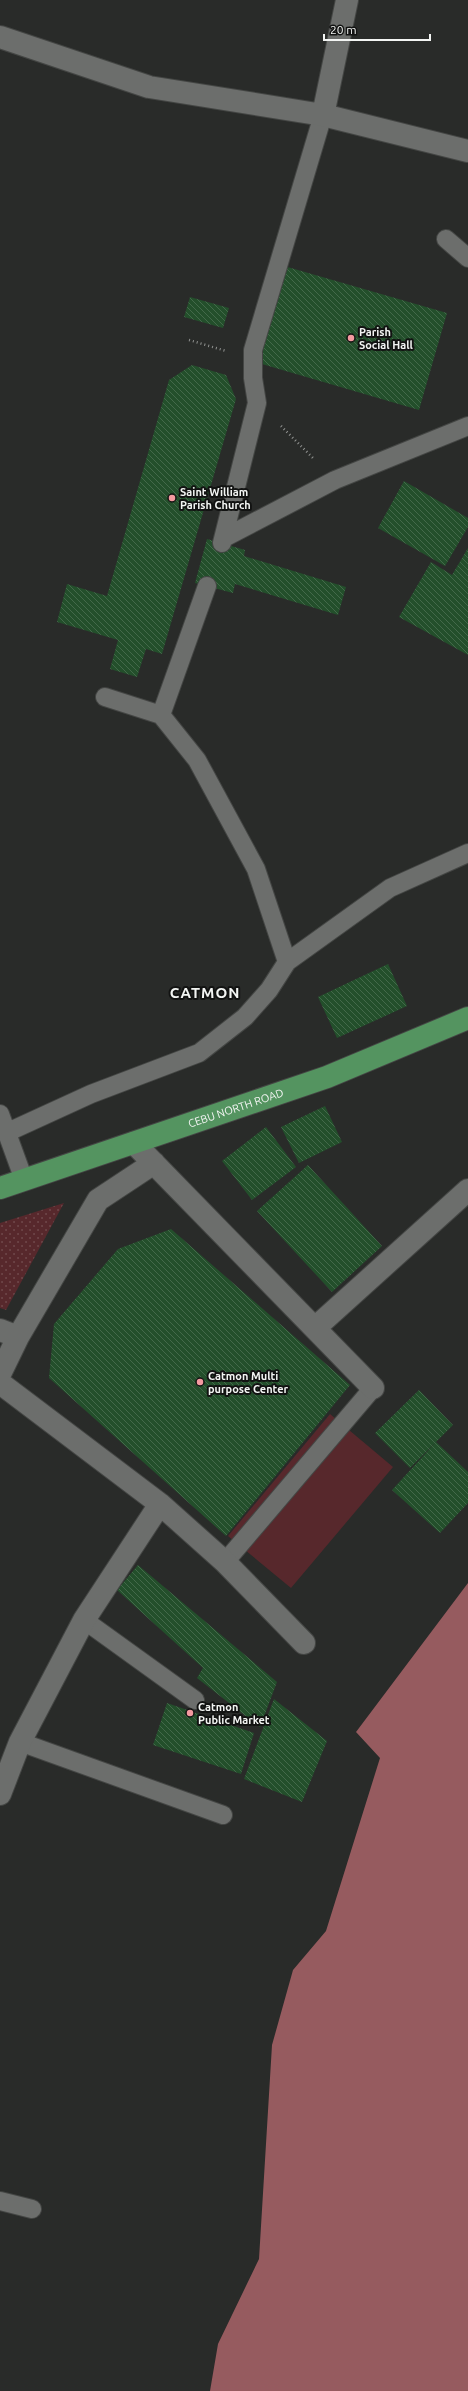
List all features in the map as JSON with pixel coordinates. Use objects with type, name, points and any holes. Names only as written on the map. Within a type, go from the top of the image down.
[{"type":"highway","name":"CEBU NORTH ROAD","points":[[0,1188],[327,1077],[468,1018]]},
{"type":"street","points":[[323,115],[347,0]]},
{"type":"street","points":[[0,37],[149,87],[323,115],[468,151]]},
{"type":"street","points":[[134,1143],[373,1388]]},
{"type":"street","points":[[0,1374],[9,1334],[98,1200],[154,1163]]},
{"type":"street","points":[[315,1328],[468,1190]]},
{"type":"street","points":[[0,1382],[160,1504],[225,1562],[304,1643]]},
{"type":"street","points":[[0,1794],[20,1742],[84,1620],[160,1504]]},
{"type":"lane","points":[[323,115],[253,350],[253,378],[258,403],[223,540],[335,480],[468,426]]},
{"type":"lane","points":[[446,239],[468,258]]},
{"type":"lane","points":[[161,715],[207,586]]},
{"type":"lane","points":[[105,697],[161,715],[197,760],[256,869],[287,962]]},
{"type":"lane","points":[[8,1132],[91,1094],[199,1053],[244,1017],[270,990],[287,962],[390,888],[468,853]]},
{"type":"lane","points":[[0,1114],[8,1132],[24,1180]]},
{"type":"lane","points":[[225,1562],[373,1388]]},
{"type":"lane","points":[[84,1620],[195,1700]]},
{"type":"lane","points":[[20,1742],[223,1815]]},
{"type":"lane","points":[[0,2201],[32,2209]]},
{"type":"path","points":[[189,340],[253,360]]},
{"type":"path","points":[[258,403],[335,480]]},
{"type":"shaded area","points":[[64,1203],[6,1310],[0,1308],[0,1223]]},
{"type":"shaded area","points":[[330,1414],[393,1467],[291,1588],[228,1536]]},
{"type":"shaded area","points":[[468,1583],[468,2391],[210,2391],[218,2344],[259,2259],[272,2045],[293,1970],[326,1931],[380,1758],[356,1732]]},
{"type":"building","name":"Parish Social Hall","points":[[284,266],[447,313],[419,410],[255,362]]},
{"type":"building","points":[[190,297],[229,308],[223,328],[184,317]]},
{"type":"building","name":"Saint William Parish Church","points":[[192,365],[226,375],[236,399],[162,654],[146,649],[137,677],[110,669],[118,640],[57,622],[67,584],[107,596],[169,380]]},
{"type":"building","points":[[404,481],[468,518],[468,527],[445,566],[378,528]]},
{"type":"building","points":[[207,539],[245,550],[244,556],[346,587],[338,615],[235,584],[233,593],[195,583]]},
{"type":"building","points":[[468,548],[468,655],[399,617],[431,562],[452,575]]},
{"type":"building","points":[[388,964],[407,1006],[337,1038],[318,997]]},
{"type":"building","points":[[325,1106],[342,1142],[299,1163],[281,1127]]},
{"type":"building","points":[[266,1127],[296,1167],[252,1200],[222,1161]]},
{"type":"building","points":[[308,1165],[382,1246],[332,1292],[257,1211]]},
{"type":"building","name":"Catmon Multi purpose Center","points":[[171,1229],[350,1385],[226,1536],[49,1378],[54,1324],[118,1249]]},
{"type":"building","points":[[419,1390],[453,1425],[410,1468],[375,1433]]},
{"type":"building","points":[[436,1442],[468,1472],[468,1503],[440,1533],[392,1490]]},
{"type":"building","points":[[138,1565],[277,1682],[260,1727],[197,1678],[203,1668],[117,1590]]},
{"type":"building","points":[[274,1699],[327,1741],[302,1802],[244,1779]]},
{"type":"building","points":[[167,1703],[254,1733],[241,1774],[153,1745]]},
{"type":"place","name":"Parish Social Hall","points":[[351,338]]},
{"type":"place","name":"Saint William Parish Church","points":[[172,498]]},
{"type":"place","name":"Catmon Multi purpose Center","points":[[200,1382]]},
{"type":"place","name":"Catmon Public Market","points":[[190,1713]]},
{"type":"district","name":"CATMON","points":[[205,992]]}]
